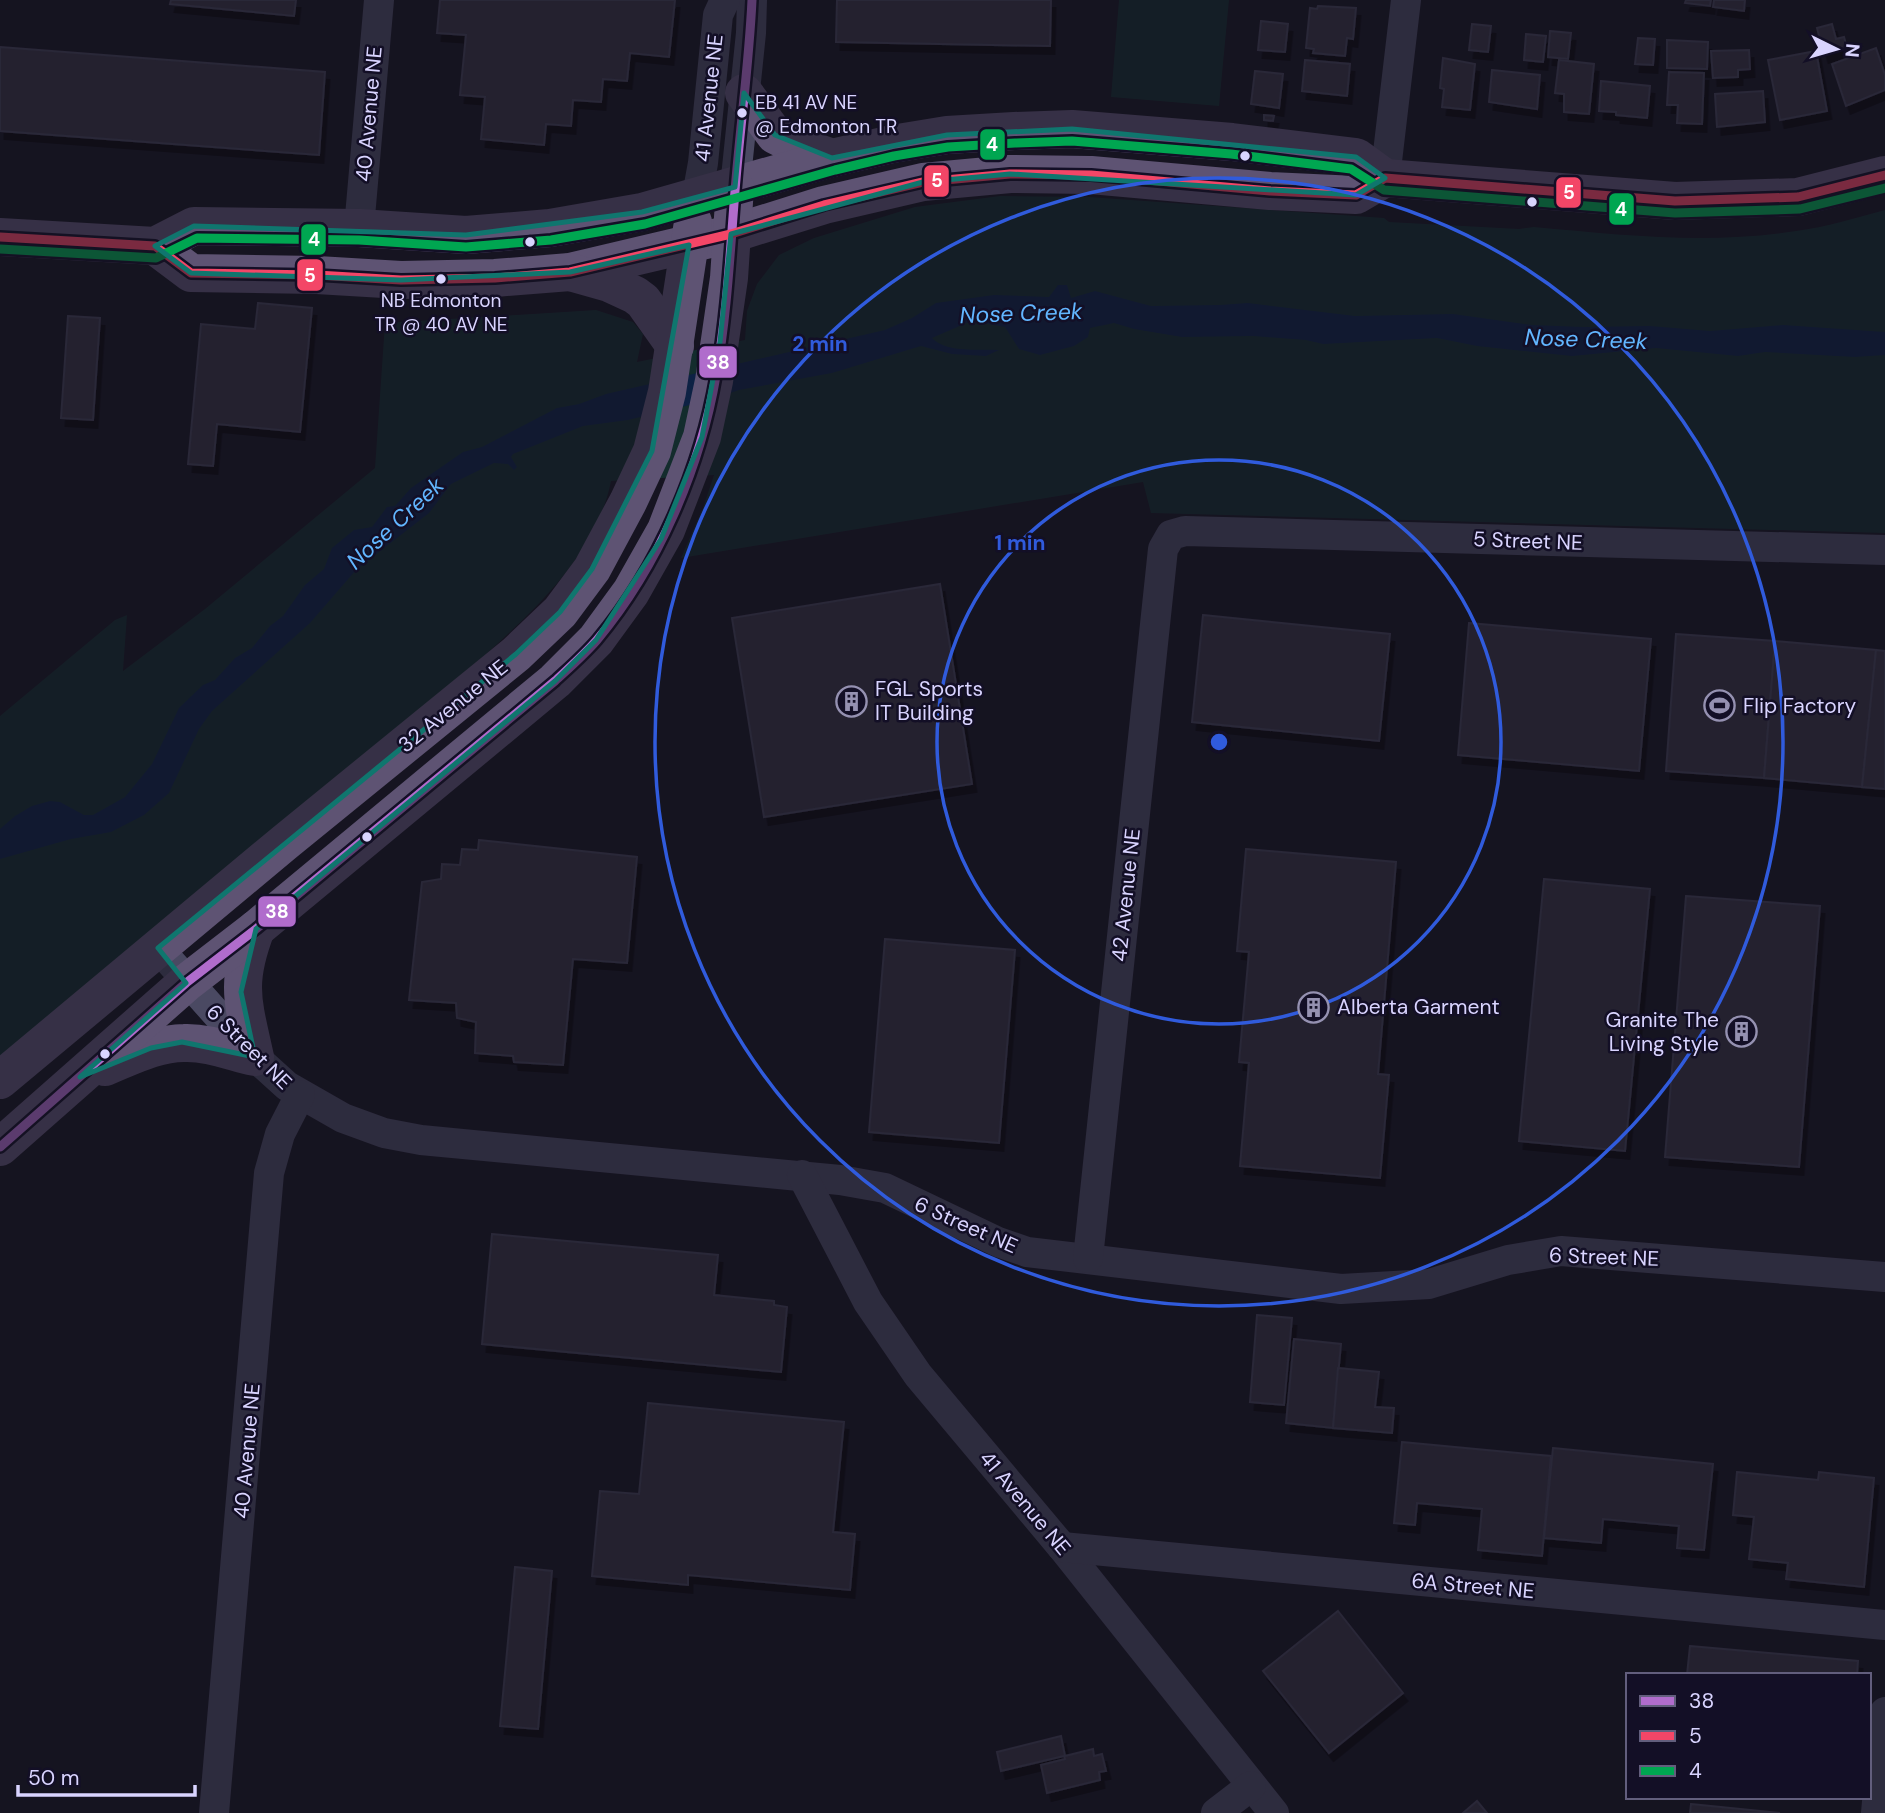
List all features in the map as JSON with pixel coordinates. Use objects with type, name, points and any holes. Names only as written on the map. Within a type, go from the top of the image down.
[{"type":"main road","points":[[744,93],[775,135],[832,158]]},
{"type":"main road","points":[[0,237],[155,246],[194,226],[359,228],[466,235],[550,228],[642,212],[832,158],[892,144],[947,135],[1072,129],[1232,142],[1356,157],[1385,178],[1675,201],[1798,197],[1885,174]]},
{"type":"main road","points":[[155,246],[191,273],[317,275],[401,280],[495,278],[570,272],[690,245],[824,205],[923,182],[1010,174],[1091,175],[1270,191],[1356,195],[1385,178]]},
{"type":"main road","points":[[0,1147],[186,983],[256,929],[555,681],[596,640],[631,592],[661,539],[702,437],[729,278],[735,187]]},
{"type":"main road","name":"32 Avenue NE","points":[[0,1080],[516,654],[560,612],[592,569],[652,451],[667,392],[697,197]]},
{"type":"main road","points":[[570,272],[609,283],[635,295],[643,301],[675,346]]},
{"type":"main road","points":[[80,1077],[151,1048],[182,1042],[203,1044],[255,1058],[242,992],[246,955],[256,929]]},
{"type":"street","name":"40 Avenue NE","points":[[359,228],[379,0]]},
{"type":"street","name":"41 Avenue NE","points":[[697,197],[718,15],[725,0]]},
{"type":"street","name":"41 Avenue NE","points":[[735,187],[752,0]]},
{"type":"street","points":[[1385,178],[1406,0]]},
{"type":"street","name":"5 Street NE","points":[[1171,535],[1185,531],[1885,550]]},
{"type":"street","name":"42 Avenue NE","points":[[1088,1258],[1163,549],[1171,535]]},
{"type":"street","name":"6 Street NE","points":[[158,948],[186,983],[255,1058],[300,1095],[342,1118],[384,1133],[421,1140],[803,1175],[885,1188],[998,1242],[1027,1252],[1341,1289],[1429,1284],[1508,1260],[1561,1251],[1885,1277]]},
{"type":"street","name":"40 Avenue NE","points":[[214,1813],[269,1173],[280,1134],[300,1095]]},
{"type":"street","name":"41 Avenue NE","points":[[803,1175],[863,1294],[918,1375],[1062,1547],[1274,1813]]},
{"type":"street","name":"6A Street NE","points":[[1062,1547],[1885,1625]]},
{"type":"street","points":[[1876,1813],[1885,1712]]},
{"type":"street","points":[[1216,1813],[1251,1786]]},
{"type":"highlighted area","points":[[744,93],[775,135],[832,158],[947,135],[1072,129],[1356,157],[1385,178],[1356,195],[1010,174],[923,182],[731,234],[720,342],[702,437],[661,539],[596,640],[555,681],[256,929],[241,992],[255,1057],[182,1042],[151,1048],[80,1077],[186,983],[158,948],[516,654],[560,612],[592,569],[652,451],[689,245],[570,272],[401,280],[191,273],[155,246],[194,226],[466,235],[642,212],[735,187]]},
{"type":"green space","points":[[1119,0],[1229,0],[1219,106],[1111,97]]},
{"type":"green space","points":[[1000,196],[1089,197],[1384,218],[1389,222],[1519,229],[1534,227],[1698,238],[1796,231],[1885,210],[1885,533],[1151,513],[1143,482],[681,558],[714,475],[611,481],[604,507],[579,555],[544,598],[505,637],[0,1057],[0,716],[115,620],[127,615],[123,671],[205,609],[375,468],[385,323],[596,310],[633,322],[643,334],[637,362],[745,340],[747,311],[757,284],[779,255],[814,238],[915,207]]},
{"type":"water","name":"Nose Creek","points":[[1058,285],[1067,285],[1071,298],[1095,291],[1151,306],[1248,303],[1355,316],[1453,314],[1532,325],[1650,326],[1710,331],[1783,325],[1885,332],[1885,355],[1855,357],[1765,352],[1738,356],[1656,348],[1572,356],[1477,346],[1437,338],[1323,344],[1253,336],[1182,337],[1114,323],[1090,328],[1088,337],[1074,346],[1040,355],[1019,349],[1005,327],[971,321],[932,338],[954,348],[999,350],[986,356],[952,354],[921,346],[832,373],[739,390],[628,420],[583,426],[513,454],[511,457],[517,467],[514,470],[508,464],[494,463],[451,484],[429,513],[356,570],[310,623],[212,711],[199,729],[169,793],[144,815],[111,832],[71,839],[0,859],[0,829],[32,806],[50,801],[60,802],[84,815],[93,815],[125,797],[152,764],[179,708],[203,685],[215,680],[235,658],[252,648],[270,626],[283,616],[305,585],[324,569],[332,548],[354,530],[372,527],[387,507],[395,506],[411,488],[463,452],[482,447],[557,408],[579,404],[606,394],[885,330],[936,303],[994,295],[1049,297]]},
{"type":"building","points":[[171,0],[296,0],[294,16],[170,4]]},
{"type":"building","points":[[440,0],[675,0],[669,57],[630,53],[627,81],[603,79],[601,102],[573,100],[571,126],[546,124],[544,145],[481,139],[485,97],[460,95],[466,35],[437,33]]},
{"type":"building","points":[[837,0],[1051,0],[1050,46],[836,42]]},
{"type":"building","points":[[1686,0],[1711,0],[1710,6],[1685,3]]},
{"type":"building","points":[[1714,0],[1745,0],[1744,11],[1713,7]]},
{"type":"building","points":[[1318,6],[1356,8],[1353,39],[1347,38],[1345,56],[1313,53],[1314,49],[1306,48],[1310,8],[1317,9]]},
{"type":"building","points":[[1261,21],[1288,24],[1285,52],[1258,50]]},
{"type":"building","points":[[1472,24],[1491,26],[1488,52],[1469,50]]},
{"type":"building","points":[[1832,24],[1836,39],[1844,37],[1847,48],[1824,55],[1817,28]]},
{"type":"building","points":[[1550,31],[1571,33],[1568,59],[1548,57]]},
{"type":"building","points":[[1526,34],[1546,36],[1543,62],[1524,60]]},
{"type":"building","points":[[1638,38],[1655,39],[1653,65],[1635,64]]},
{"type":"building","points":[[1667,40],[1708,42],[1707,69],[1667,68]]},
{"type":"building","points":[[0,47],[325,72],[319,155],[0,131]]},
{"type":"building","points":[[1876,48],[1885,75],[1885,90],[1846,106],[1832,64]]},
{"type":"building","points":[[1749,50],[1750,69],[1738,70],[1738,77],[1713,78],[1711,51]]},
{"type":"building","points":[[1816,51],[1827,111],[1780,120],[1768,60]]},
{"type":"building","points":[[1443,58],[1475,64],[1470,110],[1442,107],[1444,89],[1440,88]]},
{"type":"building","points":[[1305,60],[1350,64],[1347,96],[1302,91]]},
{"type":"building","points":[[1559,60],[1594,64],[1589,114],[1564,112],[1564,94],[1555,93]]},
{"type":"building","points":[[1492,70],[1540,75],[1537,109],[1489,102]]},
{"type":"building","points":[[1255,71],[1283,74],[1279,108],[1251,104]]},
{"type":"building","points":[[1669,72],[1704,73],[1702,124],[1677,123],[1678,105],[1667,105]]},
{"type":"building","points":[[1601,81],[1650,86],[1647,118],[1599,111]]},
{"type":"building","points":[[1763,91],[1765,122],[1717,127],[1715,94]]},
{"type":"building","points":[[1264,115],[1274,116],[1273,121],[1264,120]]},
{"type":"building","points":[[258,303],[312,308],[300,432],[217,424],[213,466],[188,464],[201,324],[255,329]]},
{"type":"building","points":[[68,316],[100,318],[93,420],[61,418]]},
{"type":"building","name":"FGL Sports IT Building","points":[[940,584],[972,784],[764,817],[732,618]]},
{"type":"building","points":[[1203,615],[1390,634],[1379,741],[1192,722]]},
{"type":"building","points":[[1469,623],[1651,639],[1639,771],[1458,755]]},
{"type":"building","name":"Flip Factory","points":[[1676,634],[1775,641],[1764,778],[1666,771]]},
{"type":"building","points":[[1775,641],[1876,650],[1862,787],[1764,778]]},
{"type":"building","points":[[1876,650],[1885,651],[1885,789],[1862,787]]},
{"type":"building","points":[[479,840],[637,857],[627,963],[573,959],[563,1065],[514,1062],[513,1056],[475,1053],[476,1022],[457,1018],[456,1003],[409,1000],[422,882],[441,879],[442,864],[460,865],[462,849],[478,850]]},
{"type":"building","name":"Alberta Garment","points":[[1246,849],[1396,862],[1378,1074],[1389,1075],[1380,1178],[1240,1166],[1249,1063],[1239,1062],[1249,952],[1237,951]]},
{"type":"building","points":[[1544,879],[1650,889],[1625,1151],[1519,1141]]},
{"type":"building","name":"Granite The Living Style","points":[[1686,896],[1820,906],[1799,1167],[1665,1157]]},
{"type":"building","points":[[885,939],[1015,950],[999,1143],[869,1132]]},
{"type":"building","points":[[492,1234],[718,1255],[714,1295],[774,1301],[774,1305],[787,1307],[781,1372],[482,1344]]},
{"type":"building","points":[[1257,1315],[1292,1318],[1284,1405],[1250,1402]]},
{"type":"building","points":[[1294,1339],[1341,1344],[1333,1428],[1286,1423]]},
{"type":"building","points":[[1338,1368],[1379,1372],[1375,1407],[1394,1408],[1392,1433],[1333,1428]]},
{"type":"building","points":[[648,1403],[844,1422],[833,1532],[855,1534],[850,1590],[688,1575],[688,1585],[592,1576],[600,1491],[639,1494]]},
{"type":"building","points":[[1402,1442],[1551,1456],[1542,1556],[1478,1550],[1482,1509],[1417,1503],[1415,1525],[1394,1523]]},
{"type":"building","points":[[1553,1448],[1713,1464],[1704,1550],[1677,1548],[1679,1526],[1603,1519],[1601,1543],[1544,1538]]},
{"type":"building","points":[[1737,1472],[1818,1480],[1819,1472],[1874,1478],[1864,1587],[1786,1579],[1788,1563],[1749,1559],[1754,1517],[1733,1515]]},
{"type":"building","points":[[515,1567],[552,1571],[538,1729],[500,1726]]},
{"type":"building","points":[[1338,1611],[1403,1693],[1329,1753],[1263,1671]]},
{"type":"building","points":[[1690,1646],[1858,1661],[1857,1673],[1687,1673]]},
{"type":"building","points":[[1061,1736],[1065,1756],[1093,1749],[1094,1756],[1102,1754],[1106,1771],[1099,1772],[1100,1780],[1047,1793],[1041,1765],[1065,1759],[1064,1756],[1001,1771],[997,1752]]},
{"type":"building","points":[[1477,1801],[1487,1813],[1463,1813]]},
{"type":"building","points":[[1691,1804],[1780,1813],[1690,1813]]},
{"type":"transit line","name":"38","points":[[0,1147],[186,983],[256,929],[555,681],[597,640],[619,612],[639,581],[673,516],[709,411],[728,284],[752,0]]},
{"type":"transit line","name":"4","points":[[0,249],[156,258],[197,238],[359,240],[466,247],[551,240],[645,224],[894,156],[948,147],[1072,141],[1231,154],[1351,169],[1384,190],[1675,213],[1800,209],[1885,188]]},
{"type":"transit line","name":"5","points":[[0,237],[155,246],[191,273],[317,275],[401,280],[495,278],[570,272],[731,234],[824,205],[923,182],[1010,174],[1091,175],[1270,191],[1356,195],[1385,178],[1675,201],[1798,197],[1885,175]]},
{"type":"place","name":"EB 41 AV NE @ Edmonton TR","points":[[742,113]]},
{"type":"place","name":"NB Edmonton TR @ 40 AV NE","points":[[441,279]]},
{"type":"place","name":"FGL Sports IT Building","points":[[852,701]]},
{"type":"place","name":"Flip Factory","points":[[1720,706]]},
{"type":"place","name":"Alberta Garment","points":[[1314,1007]]},
{"type":"place","name":"Granite The Living Style","points":[[1742,1032]]}]
